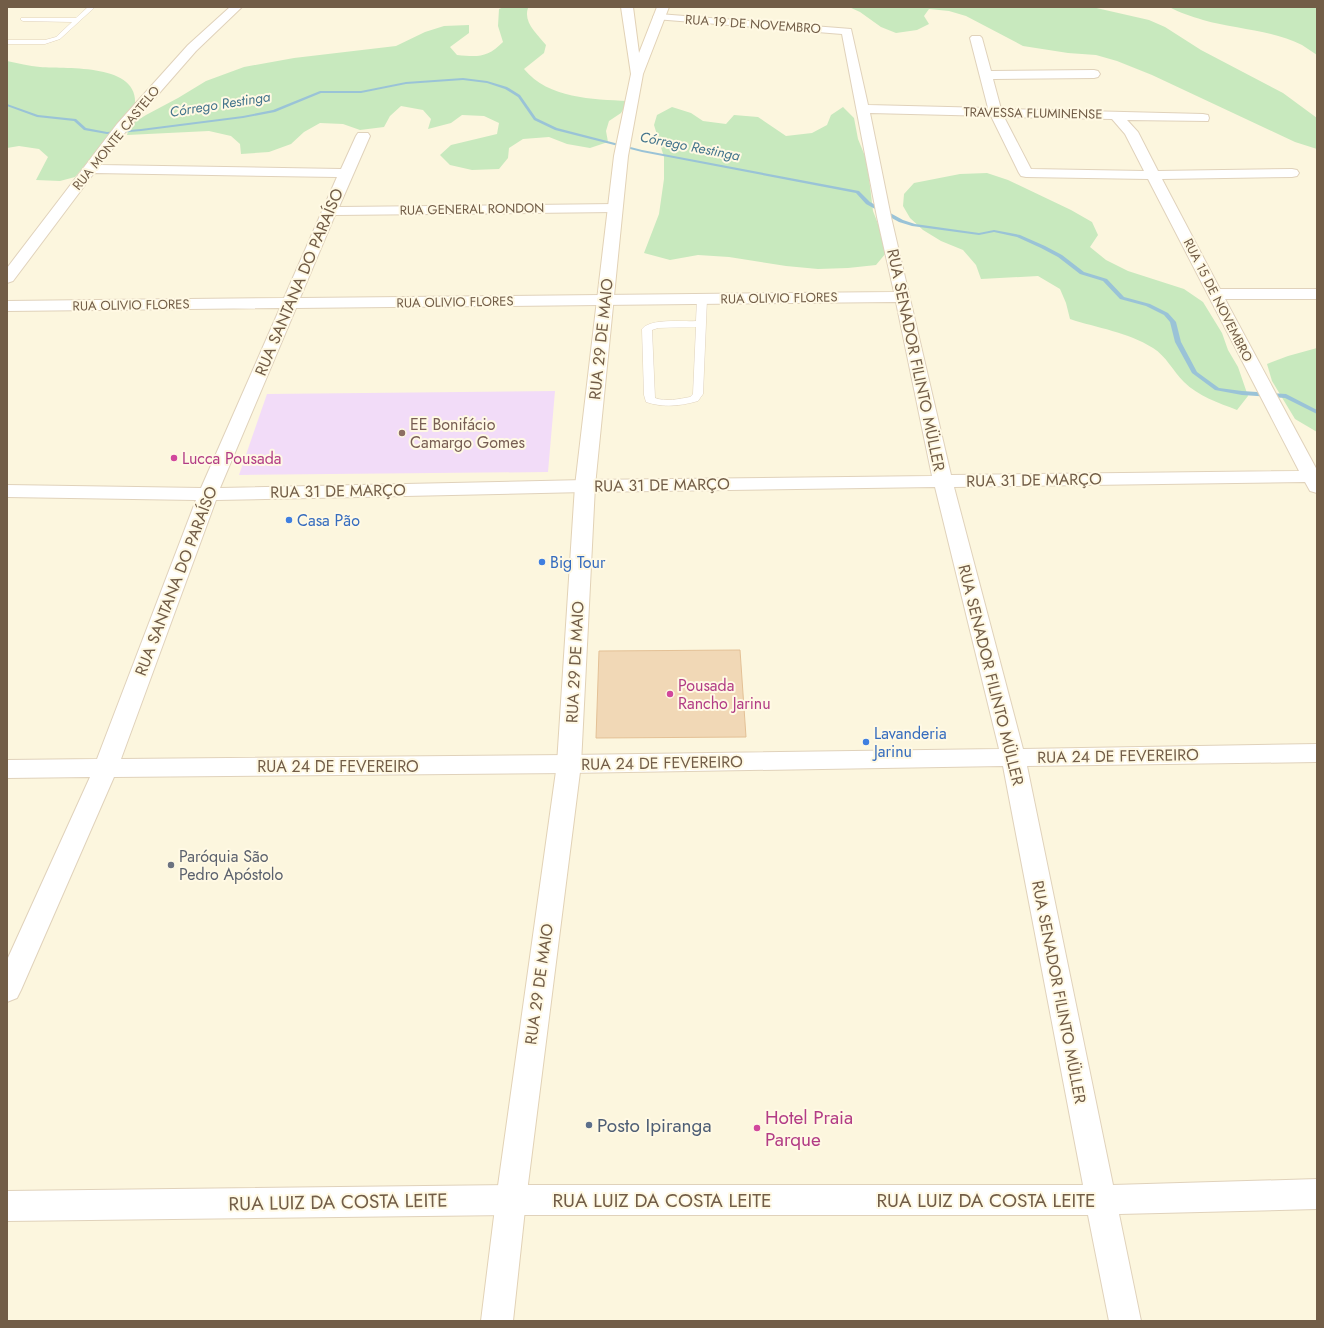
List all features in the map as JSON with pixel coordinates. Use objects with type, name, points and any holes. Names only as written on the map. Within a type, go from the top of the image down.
[{"type":"street","name":"RUA MONTE CASTELO","points":[[7,278],[122,127],[192,48],[236,7]]},
{"type":"street","points":[[627,7],[631,27],[632,52],[636,74]]},
{"type":"street","name":"RUA 29 DE MAIO","points":[[497,1321],[511,1200],[569,764],[585,486],[622,148],[636,74],[661,12]]},
{"type":"street","name":"RUA 19 DE NOVEMBRO","points":[[661,12],[847,31]]},
{"type":"street","name":"RUA SENADOR FILINTO MÜLLER","points":[[847,31],[883,210],[943,481],[1013,758],[1125,1321]]},
{"type":"street","points":[[976,38],[995,112],[1026,173],[1153,175],[1292,173]]},
{"type":"street","points":[[985,75],[1094,74]]},
{"type":"street","name":"TRAVESSA FLUMINENSE","points":[[863,109],[1203,118]]},
{"type":"street","name":"RUA 15 DE NOVEMBRO","points":[[1116,116],[1131,132],[1262,385],[1315,480]]},
{"type":"street","name":"RUA SANTANA DO PARAÍSO","points":[[7,990],[106,768],[208,494],[346,173],[364,136]]},
{"type":"street","points":[[90,169],[346,173]]},
{"type":"street","name":"RUA GENERAL RONDON","points":[[330,211],[615,208]]},
{"type":"street","points":[[1216,294],[1317,294]]},
{"type":"street","name":"RUA OLIVIO FLORES","points":[[7,306],[903,297]]},
{"type":"street","name":"RUA 31 DE MARÇO","points":[[7,491],[208,494],[585,486],[943,481],[1315,480]]},
{"type":"street","name":"RUA 24 DE FEVEREIRO","points":[[7,769],[569,764],[1317,753]]},
{"type":"street","name":"RUA LUIZ DA COSTA LEITE","points":[[7,1206],[511,1200],[1100,1200],[1317,1194]]},
{"type":"lane","points":[[7,42],[45,42],[58,38],[92,7]]},
{"type":"lane","points":[[23,19],[78,20]]},
{"type":"lane","points":[[701,324],[658,325],[647,329],[650,400],[655,402],[675,403],[694,399],[698,394],[701,324],[702,299]]},
{"type":"shaded area","name":"EE Bonifácio Camargo Gomes","points":[[555,391],[548,472],[239,475],[267,394]]},
{"type":"green space","points":[[504,7],[528,8],[527,18],[529,23],[546,45],[544,53],[524,69],[534,79],[558,92],[572,96],[628,101],[621,113],[609,121],[606,131],[608,142],[590,148],[567,144],[549,137],[523,139],[509,148],[508,158],[499,169],[472,170],[450,165],[440,155],[451,145],[497,134],[499,123],[484,116],[462,115],[451,123],[428,129],[431,119],[423,110],[401,106],[390,116],[384,127],[360,130],[343,124],[320,123],[304,132],[291,144],[269,152],[241,154],[240,144],[231,136],[209,131],[127,135],[130,125],[146,115],[206,81],[244,67],[294,58],[396,46],[425,32],[444,26],[469,25],[469,33],[450,47],[457,55],[477,56],[487,54],[503,42],[498,26],[499,9]]},
{"type":"green space","points":[[849,7],[1092,7],[1149,20],[1165,27],[1201,50],[1283,93],[1317,118],[1317,149],[1295,142],[1152,75],[1117,61],[1096,55],[1068,53],[1023,46],[966,16],[949,11],[929,9],[924,16],[929,24],[917,30],[896,33],[881,27],[860,12]]},
{"type":"green space","points":[[1169,7],[1317,7],[1317,55],[1302,45],[1278,36],[1203,20],[1181,13]]},
{"type":"green space","points":[[7,61],[40,67],[100,71],[115,75],[126,82],[134,92],[135,106],[75,177],[60,181],[36,180],[48,157],[39,149],[19,146],[7,148]]},
{"type":"green space","points":[[672,107],[691,113],[703,121],[726,124],[734,115],[758,117],[786,136],[812,133],[827,125],[831,115],[843,107],[854,118],[858,139],[867,161],[873,211],[883,237],[886,253],[876,265],[818,269],[786,266],[729,257],[698,255],[670,260],[644,253],[659,214],[664,179],[664,157],[654,125],[657,115]]},
{"type":"green space","points":[[987,173],[1008,180],[1071,210],[1092,222],[1098,235],[1090,247],[1106,260],[1128,271],[1184,289],[1203,302],[1222,333],[1228,350],[1238,367],[1248,396],[1237,410],[1209,399],[1190,387],[1180,378],[1166,359],[1153,348],[1123,334],[1070,319],[1066,303],[1060,289],[1038,276],[981,279],[976,265],[963,250],[941,241],[923,230],[910,218],[903,206],[904,194],[914,183],[960,174]]},
{"type":"green space","points":[[1317,348],[1317,432],[1295,419],[1272,381],[1267,364],[1288,356]]},
{"type":"building","name":"Pousada Rancho Jarinu","points":[[740,650],[746,737],[596,738],[599,651]]},
{"type":"waterway","name":"Córrego Restinga","points":[[7,105],[37,116],[75,120],[85,129],[107,133],[243,117],[274,111],[320,92],[361,92],[406,83],[463,79],[487,82],[506,88],[519,96],[535,119],[556,129],[642,151],[857,192],[868,203],[901,221],[914,225],[979,234],[994,231],[1018,236],[1060,256],[1082,273],[1105,280],[1122,298],[1148,305],[1166,314],[1173,322],[1178,342],[1195,373],[1217,389],[1242,393],[1286,396],[1317,412]]},
{"type":"place","name":"EE Bonifácio Camargo Gomes","points":[[402,433]]},
{"type":"place","name":"Lucca Pousada","points":[[174,458]]},
{"type":"place","name":"Casa Pão","points":[[289,520]]},
{"type":"place","name":"Big Tour","points":[[542,562]]},
{"type":"place","name":"Pousada Rancho Jarinu","points":[[670,694]]},
{"type":"place","name":"Lavanderia Jarinu","points":[[866,742]]},
{"type":"place","name":"Paróquia São Pedro Apóstolo","points":[[171,865]]},
{"type":"place","name":"Posto Ipiranga","points":[[589,1125]]},
{"type":"place","name":"Hotel Praia Parque","points":[[757,1128]]}]
